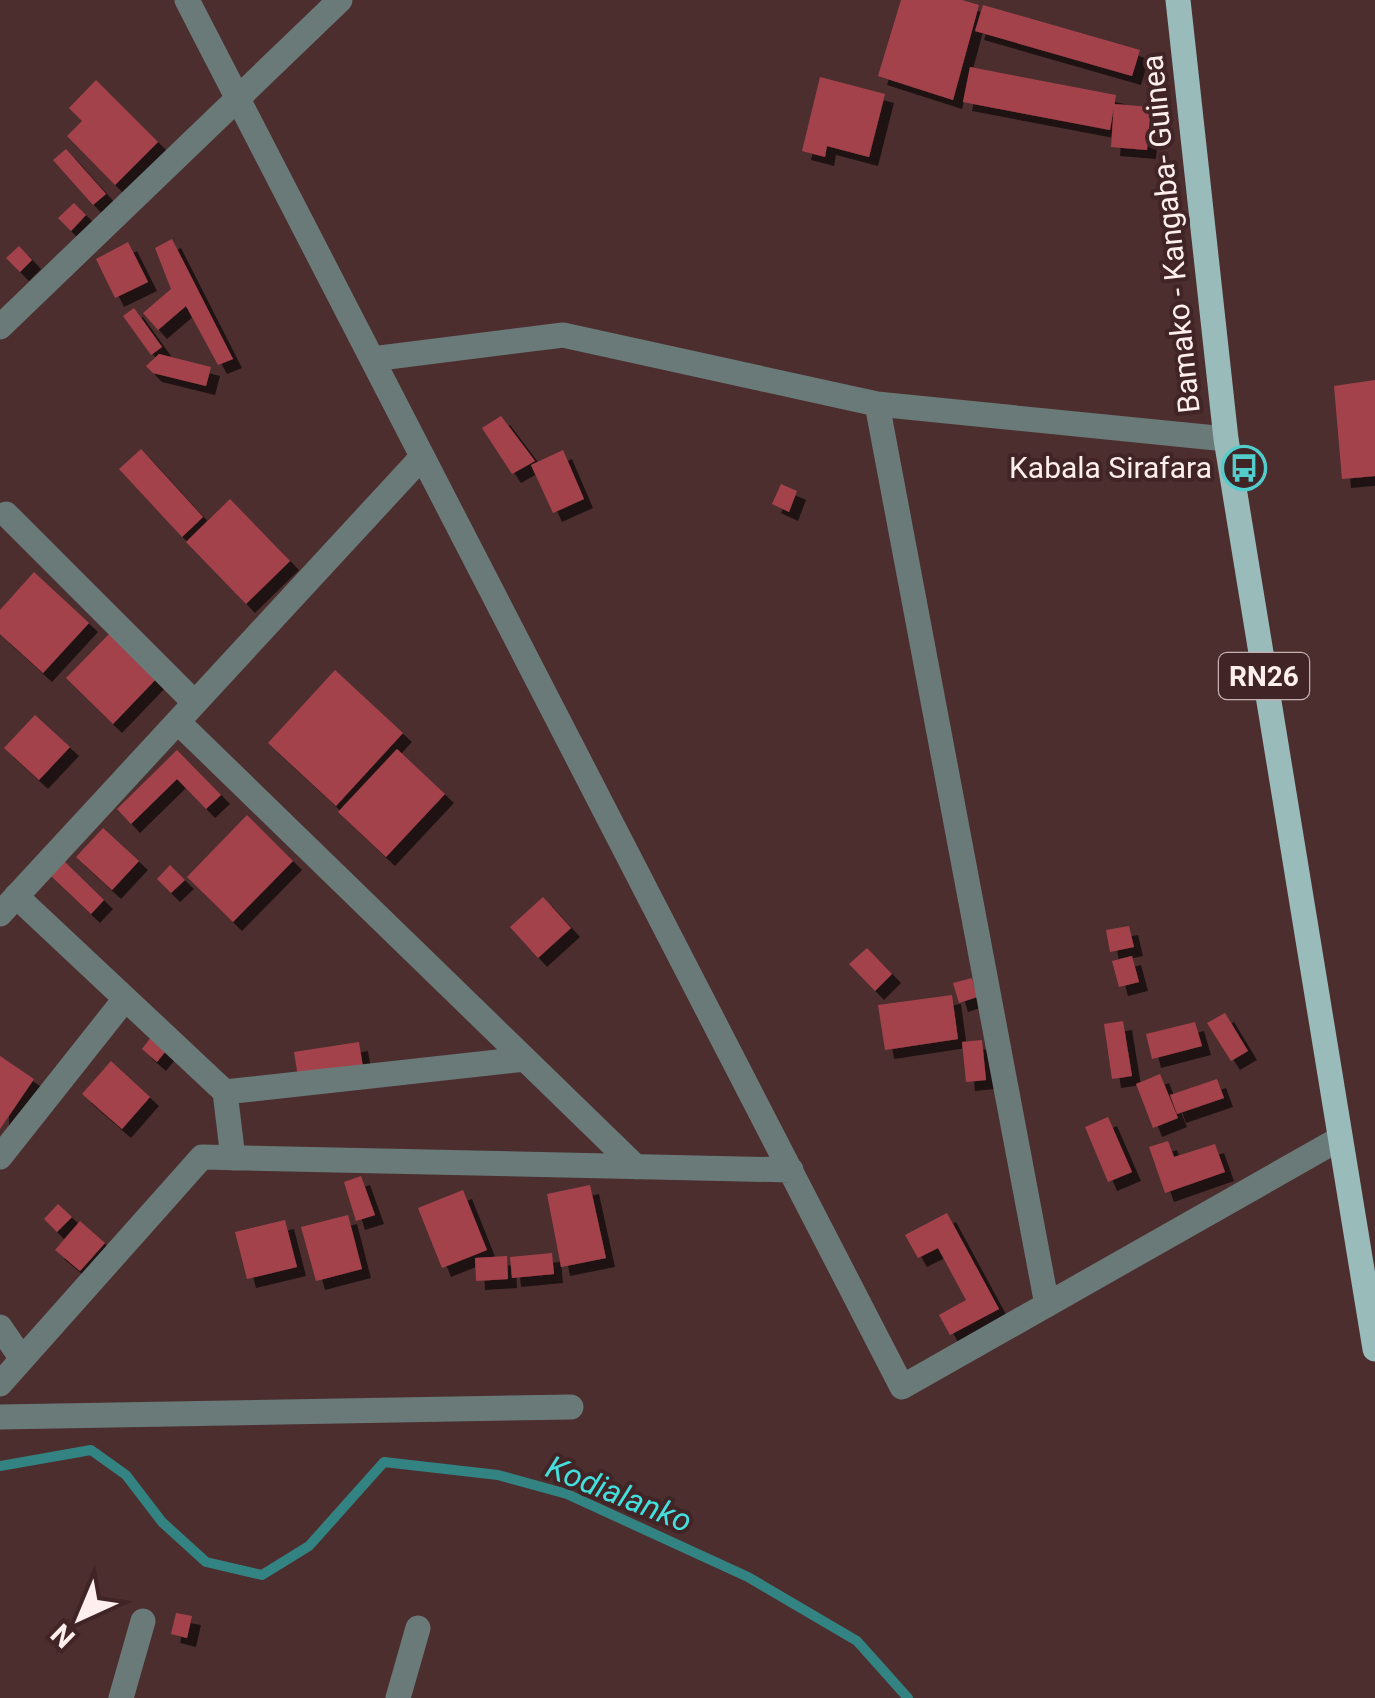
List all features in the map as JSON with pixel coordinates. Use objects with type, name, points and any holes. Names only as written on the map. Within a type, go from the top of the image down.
[{"type":"main road","name":"Bamako - Kangaba- Guinea","points":[[1178,0],[1226,439],[1375,1349]]},
{"type":"street","points":[[186,0],[902,1387],[1339,1139]]},
{"type":"street","points":[[0,327],[340,0]]},
{"type":"street","points":[[372,358],[563,335],[877,404],[1226,439]]},
{"type":"street","points":[[877,404],[1047,1305]]},
{"type":"street","points":[[233,1158],[225,1092],[125,998],[8,905],[422,456]]},
{"type":"street","points":[[6,514],[186,713],[636,1167]]},
{"type":"street","points":[[0,1158],[125,998]]},
{"type":"street","points":[[225,1092],[525,1059]]},
{"type":"street","points":[[0,1384],[202,1157],[791,1170]]},
{"type":"street","points":[[0,1327],[22,1360]]},
{"type":"street","points":[[0,1417],[571,1407]]},
{"type":"street","points":[[121,1698],[143,1621]]},
{"type":"street","points":[[398,1698],[418,1628]]},
{"type":"building","points":[[901,0],[962,0],[979,5],[953,100],[878,76]]},
{"type":"building","points":[[983,5],[1140,50],[1132,76],[975,31]]},
{"type":"building","points":[[970,67],[1116,95],[1110,130],[963,102]]},
{"type":"building","points":[[820,77],[885,94],[869,157],[827,146],[825,157],[802,151]]},
{"type":"building","points":[[96,80],[158,142],[115,185],[67,136],[82,121],[69,108]]},
{"type":"building","points":[[1114,104],[1151,107],[1147,150],[1111,147]]},
{"type":"building","points":[[66,149],[106,194],[93,205],[53,160]]},
{"type":"building","points":[[74,203],[86,215],[71,231],[58,218]]},
{"type":"building","points":[[172,239],[233,359],[218,365],[186,306],[158,330],[143,313],[171,289],[155,248]]},
{"type":"building","points":[[128,242],[148,282],[115,298],[96,259]]},
{"type":"building","points":[[19,246],[32,260],[20,272],[6,258]]},
{"type":"building","points":[[134,308],[162,347],[151,355],[123,316]]},
{"type":"building","points":[[159,354],[211,367],[206,386],[153,373],[146,366]]},
{"type":"building","points":[[1375,380],[1375,476],[1342,479],[1334,386]]},
{"type":"building","points":[[501,416],[535,461],[512,474],[482,428]]},
{"type":"building","points":[[141,449],[203,517],[182,537],[119,469]]},
{"type":"building","points":[[563,450],[584,499],[553,513],[531,465]]},
{"type":"building","points":[[781,484],[797,491],[789,512],[772,504]]},
{"type":"building","points":[[230,499],[290,561],[246,604],[186,542]]},
{"type":"building","points":[[34,572],[89,623],[43,673],[0,634],[0,610]]},
{"type":"building","points":[[113,630],[159,676],[113,724],[66,678]]},
{"type":"building","points":[[335,670],[403,733],[336,806],[268,743]]},
{"type":"building","points":[[35,715],[70,747],[39,780],[4,748]]},
{"type":"building","points":[[397,749],[445,794],[386,857],[338,812]]},
{"type":"building","points":[[177,750],[221,795],[206,809],[177,779],[131,824],[117,809]]},
{"type":"building","points":[[247,815],[293,861],[233,922],[187,877]]},
{"type":"building","points":[[103,828],[139,861],[112,890],[76,857]]},
{"type":"building","points":[[64,861],[104,900],[91,914],[50,875]]},
{"type":"building","points":[[170,865],[185,880],[171,893],[157,879]]},
{"type":"building","points":[[543,897],[571,928],[538,958],[510,927]]},
{"type":"building","points":[[1129,926],[1134,947],[1110,952],[1106,930]]},
{"type":"building","points":[[867,948],[892,974],[875,991],[849,964]]},
{"type":"building","points":[[1132,956],[1139,982],[1119,987],[1112,961]]},
{"type":"building","points":[[972,978],[977,997],[959,1003],[953,983]]},
{"type":"building","points":[[952,995],[958,1039],[885,1050],[878,1005]]},
{"type":"building","points":[[1225,1013],[1248,1051],[1231,1061],[1207,1023]]},
{"type":"building","points":[[1123,1021],[1132,1076],[1112,1079],[1104,1024]]},
{"type":"building","points":[[1195,1022],[1202,1046],[1152,1059],[1146,1034]]},
{"type":"building","points":[[161,1024],[177,1037],[157,1062],[142,1049]]},
{"type":"building","points":[[982,1040],[986,1080],[966,1082],[962,1042]]},
{"type":"building","points":[[359,1042],[363,1067],[298,1077],[294,1052]]},
{"type":"building","points":[[0,1056],[34,1079],[0,1129]]},
{"type":"building","points":[[111,1061],[150,1097],[122,1129],[82,1094]]},
{"type":"building","points":[[1160,1074],[1178,1118],[1153,1128],[1136,1084]]},
{"type":"building","points":[[1217,1079],[1224,1098],[1177,1114],[1170,1095]]},
{"type":"building","points":[[1108,1117],[1132,1172],[1108,1182],[1085,1127]]},
{"type":"building","points":[[1168,1141],[1174,1157],[1215,1144],[1225,1172],[1165,1193],[1149,1147]]},
{"type":"building","points":[[361,1176],[375,1215],[356,1221],[344,1182]]},
{"type":"building","points":[[590,1185],[606,1258],[561,1267],[547,1194]]},
{"type":"building","points":[[463,1190],[487,1250],[442,1268],[418,1208]]},
{"type":"building","points":[[58,1204],[72,1217],[57,1232],[44,1219]]},
{"type":"building","points":[[947,1213],[999,1309],[950,1335],[939,1315],[966,1300],[938,1248],[918,1258],[905,1235]]},
{"type":"building","points":[[348,1215],[362,1269],[316,1281],[301,1227]]},
{"type":"building","points":[[285,1220],[297,1267],[247,1279],[235,1232]]},
{"type":"building","points":[[80,1221],[105,1243],[80,1271],[55,1250]]},
{"type":"building","points":[[552,1253],[554,1274],[512,1278],[510,1257]]},
{"type":"building","points":[[507,1256],[508,1279],[476,1281],[475,1258]]},
{"type":"building","points":[[176,1613],[192,1616],[187,1638],[171,1634]]},
{"type":"waterway","name":"Kodialanko","points":[[0,1466],[91,1450],[126,1475],[162,1522],[206,1562],[262,1575],[309,1546],[384,1462],[498,1475],[567,1494],[748,1577],[857,1641],[908,1698]]},
{"type":"place","name":"Kabala Sirafara","points":[[1244,468]]}]
